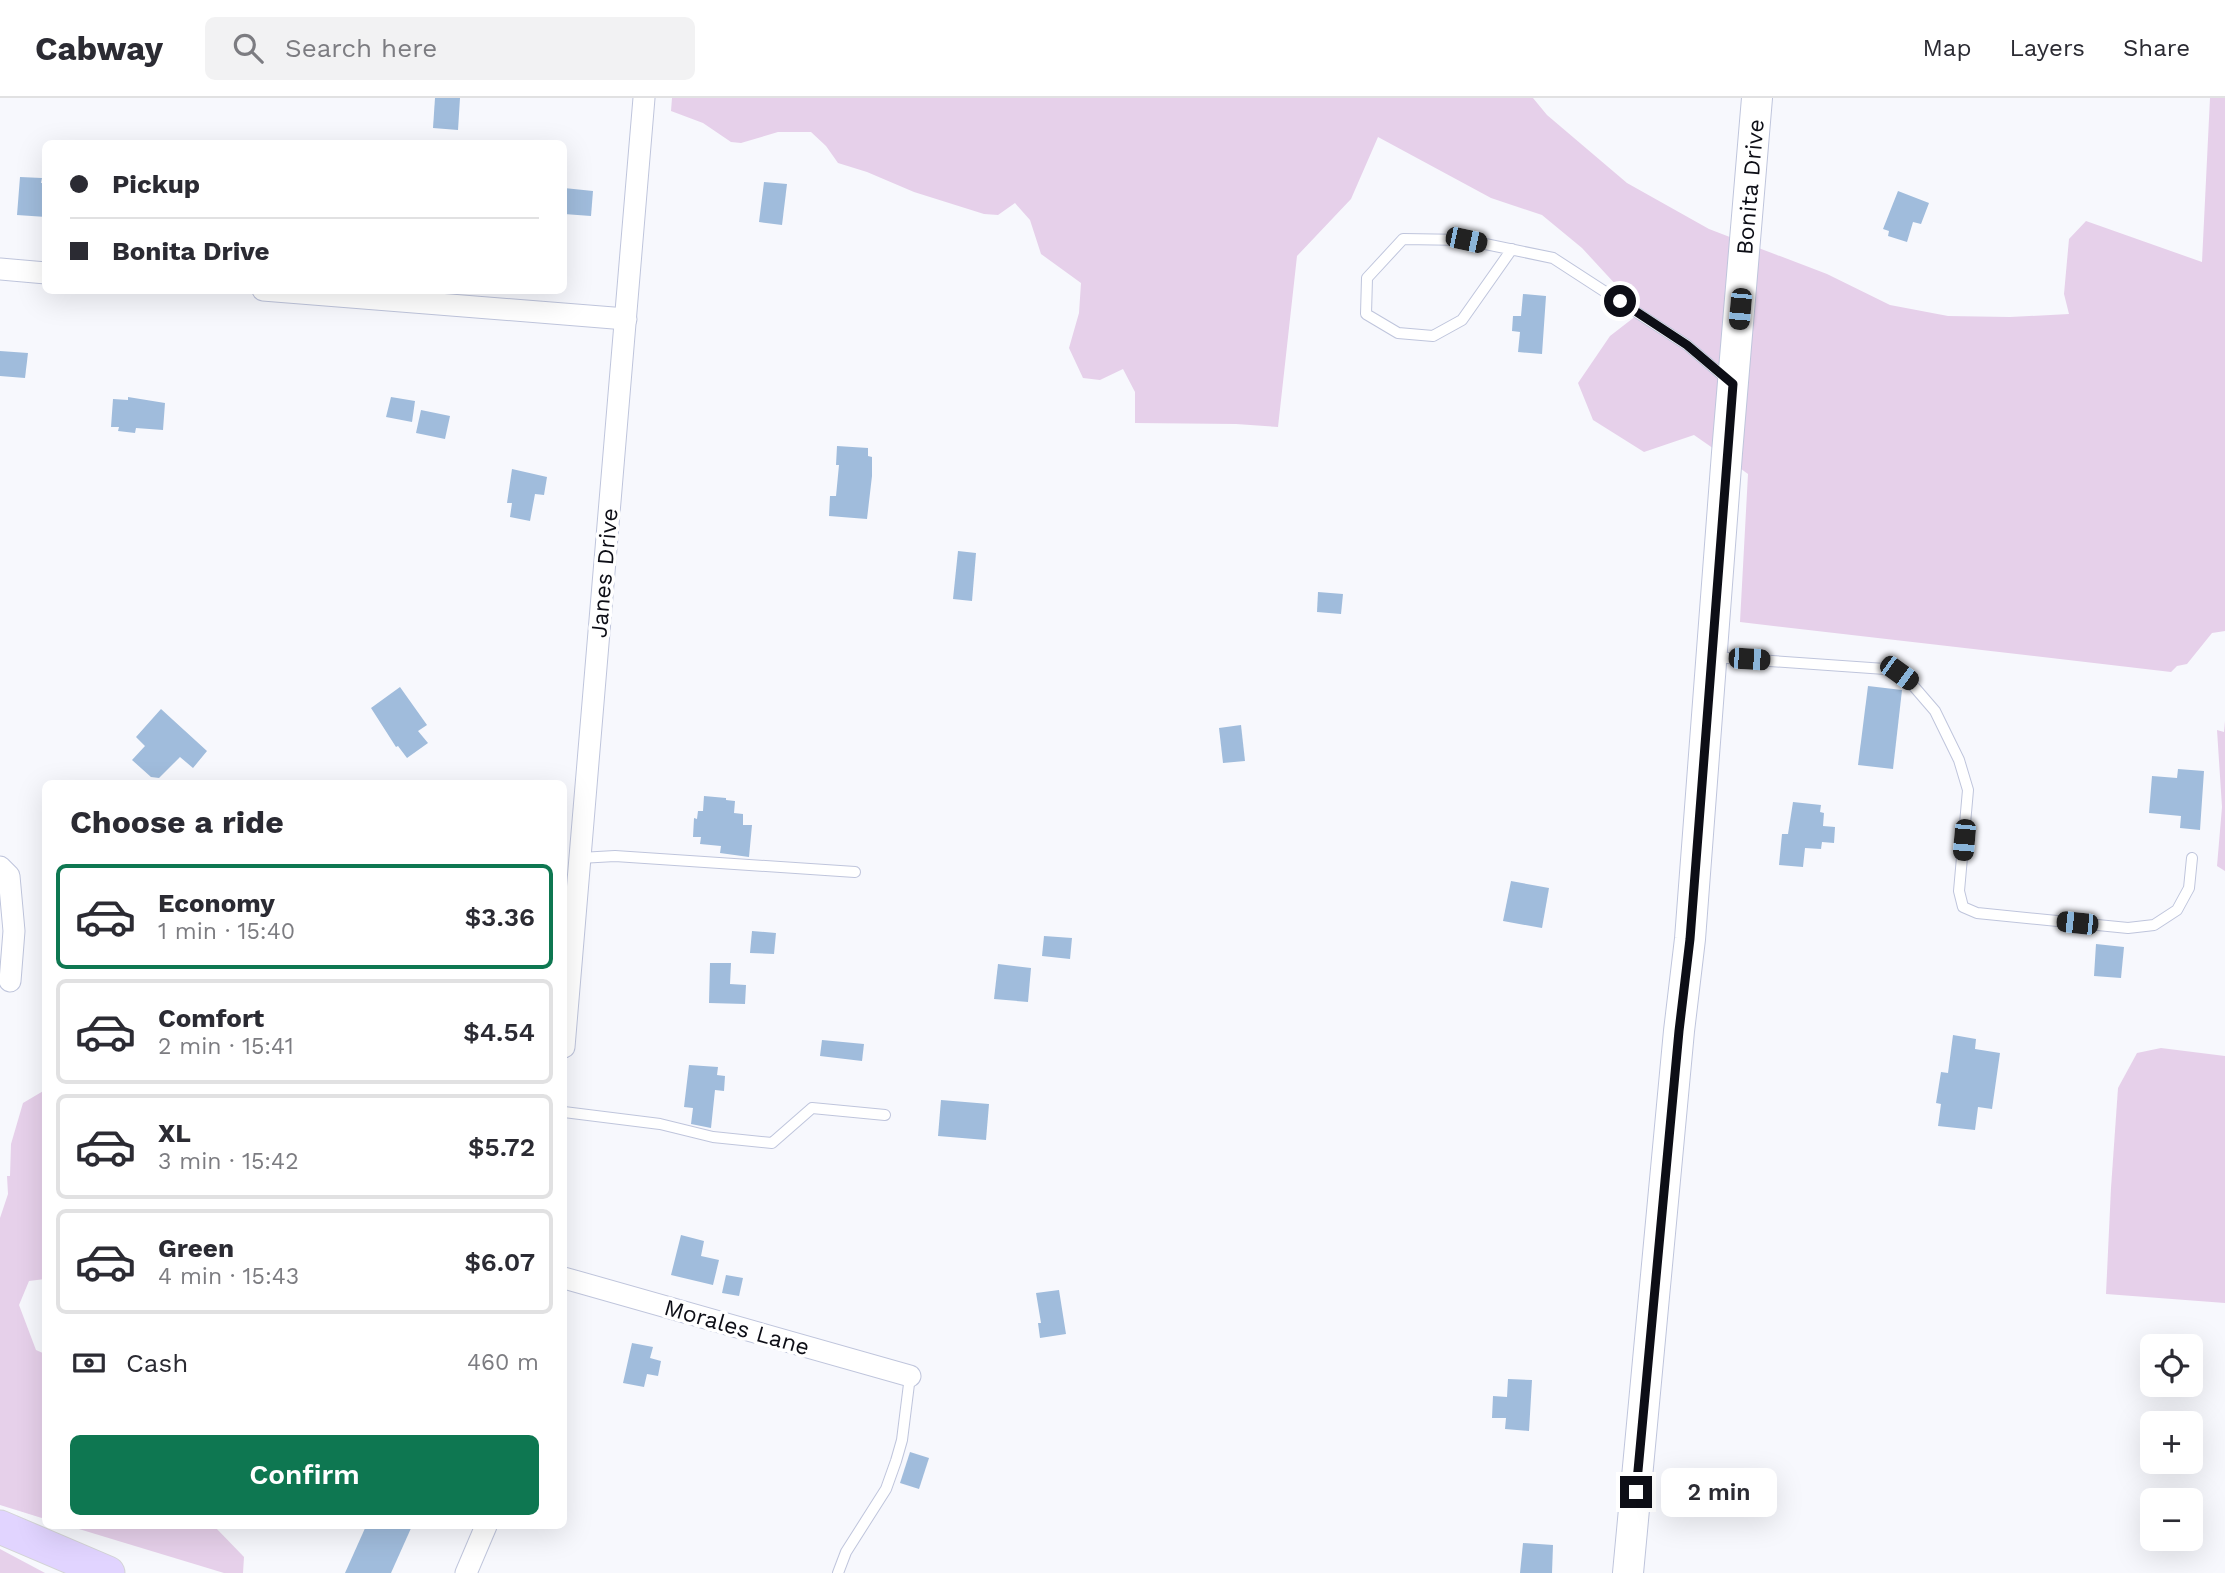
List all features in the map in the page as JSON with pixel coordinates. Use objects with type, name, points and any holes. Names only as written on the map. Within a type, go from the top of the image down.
[{"type":"main road","points":[[0,1527],[108,1573]]},
{"type":"street","name":"Janes Drive","points":[[567,1012],[644,98]]},
{"type":"street","name":"Bonita Drive","points":[[1628,1573],[1690,939],[1757,98]]},
{"type":"street","points":[[0,270],[42,273]]},
{"type":"street","points":[[311,294],[626,320]]},
{"type":"street","points":[[0,867],[9,876],[15,931],[10,981]]},
{"type":"street","name":"Morales Lane","points":[[567,1279],[910,1376]]},
{"type":"street","points":[[466,1573],[485,1529]]},
{"type":"lane","points":[[1512,249],[1462,320],[1433,336],[1398,333],[1366,314],[1367,278],[1403,239],[1466,240],[1512,249],[1553,258],[1687,345],[1733,384]]},
{"type":"lane","points":[[1712,657],[1885,669],[1899,673],[1910,682],[1935,711],[1959,760],[1968,790],[1959,891],[1963,907],[1977,913],[2128,928],[2154,925],[2177,910],[2189,888],[2192,858]]},
{"type":"lane","points":[[580,858],[615,856],[855,872]]},
{"type":"lane","points":[[567,1112],[660,1124],[713,1137],[772,1143],[812,1108],[885,1115]]},
{"type":"lane","points":[[838,1573],[846,1552],[886,1489],[902,1440],[910,1376]]},
{"type":"shaded area","points":[[672,98],[1533,98],[1547,115],[1627,183],[1709,229],[1735,239],[1717,451],[1694,435],[1644,452],[1593,420],[1578,383],[1610,336],[1641,312],[1582,248],[1542,215],[1491,198],[1378,137],[1351,199],[1297,256],[1278,427],[1135,423],[1135,392],[1123,369],[1100,380],[1083,378],[1069,348],[1079,313],[1081,283],[1041,254],[1030,220],[1015,203],[998,215],[984,214],[914,192],[838,163],[826,146],[811,132],[778,132],[741,143],[731,142],[703,123],[671,111]]},
{"type":"shaded area","points":[[2210,98],[2225,98],[2225,631],[2212,633],[2187,664],[2177,666],[2171,672],[1740,622],[1748,474],[1737,466],[1756,247],[1827,274],[1890,305],[1948,316],[2069,314],[2064,294],[2069,239],[2086,221],[2202,262]]},
{"type":"shaded area","points":[[2225,721],[2225,871],[2217,866],[2222,807],[2217,730],[2224,732]]},
{"type":"shaded area","points":[[2161,1048],[2225,1056],[2225,1303],[2106,1294],[2118,1088],[2137,1053]]},
{"type":"shaded area","points":[[42,1092],[42,1279],[29,1281],[19,1305],[36,1350],[42,1353],[42,1518],[0,1505],[0,1218],[8,1194],[11,1144],[23,1103]]},
{"type":"shaded area","points":[[79,1529],[217,1529],[244,1557],[243,1573],[224,1573]]},
{"type":"shaded area","points":[[0,1549],[45,1573],[0,1573]]},
{"type":"building","points":[[435,98],[460,98],[458,130],[433,128]]},
{"type":"building","points":[[20,177],[42,178],[42,217],[17,215]]},
{"type":"building","points":[[764,182],[787,184],[782,225],[759,222]]},
{"type":"building","points":[[567,188],[593,191],[591,216],[567,214]]},
{"type":"building","points":[[1898,191],[1929,203],[1921,224],[1913,222],[1907,242],[1888,236],[1889,231],[1883,229]]},
{"type":"building","points":[[1523,294],[1546,296],[1542,354],[1518,352],[1520,332],[1512,331],[1513,316],[1521,316]]},
{"type":"building","points":[[0,351],[28,353],[25,378],[0,376]]},
{"type":"building","points":[[128,397],[165,403],[163,430],[136,428],[135,433],[118,431],[119,427],[111,427],[113,399],[128,400]]},
{"type":"building","points":[[391,397],[415,401],[412,422],[386,417]]},
{"type":"building","points":[[421,410],[450,416],[445,439],[416,433]]},
{"type":"building","points":[[837,446],[868,448],[868,456],[872,457],[867,519],[829,516],[830,496],[836,496],[839,465],[836,465]]},
{"type":"building","points":[[512,469],[547,477],[544,495],[535,494],[530,521],[510,517],[512,503],[507,503]]},
{"type":"building","points":[[958,551],[976,553],[972,601],[953,599]]},
{"type":"building","points":[[1318,592],[1343,594],[1341,614],[1317,612]]},
{"type":"building","points":[[1868,686],[1902,690],[1893,769],[1858,765]]},
{"type":"building","points":[[400,687],[427,725],[418,731],[428,743],[407,758],[398,746],[396,747],[371,708]]},
{"type":"building","points":[[161,709],[207,751],[193,768],[180,757],[159,778],[151,777],[132,760],[145,746],[136,737]]},
{"type":"building","points":[[1241,725],[1245,761],[1223,763],[1219,728]]},
{"type":"building","points":[[2178,769],[2204,771],[2200,830],[2180,828],[2181,816],[2149,813],[2152,776],[2177,778]]},
{"type":"building","points":[[704,796],[735,801],[734,813],[743,814],[743,825],[752,825],[749,857],[720,853],[721,846],[700,844],[701,837],[693,837],[694,818],[697,819],[698,811],[703,811]]},
{"type":"building","points":[[1793,802],[1821,805],[1820,812],[1824,813],[1823,826],[1835,827],[1834,843],[1822,842],[1821,849],[1805,848],[1803,867],[1779,865],[1782,834],[1788,834]]},
{"type":"building","points":[[1511,881],[1549,888],[1542,928],[1503,921]]},
{"type":"building","points":[[752,931],[776,933],[774,954],[750,953]]},
{"type":"building","points":[[1044,936],[1072,938],[1070,959],[1042,956]]},
{"type":"building","points":[[2096,944],[2124,947],[2121,978],[2094,976]]},
{"type":"building","points":[[710,963],[731,963],[730,984],[746,985],[745,1004],[709,1003]]},
{"type":"building","points":[[998,964],[1031,968],[1028,1002],[994,999]]},
{"type":"building","points":[[1953,1035],[1976,1039],[1975,1049],[2000,1053],[1992,1109],[1978,1107],[1975,1130],[1938,1126],[1941,1104],[1936,1103],[1941,1072],[1948,1073]]},
{"type":"building","points":[[822,1040],[864,1044],[862,1061],[820,1056]]},
{"type":"building","points":[[689,1065],[718,1067],[717,1075],[725,1076],[724,1091],[715,1090],[711,1128],[691,1124],[693,1108],[684,1107]]},
{"type":"building","points":[[941,1100],[989,1104],[986,1140],[938,1136]]},
{"type":"building","points":[[681,1235],[704,1241],[701,1256],[719,1260],[713,1285],[671,1275]]},
{"type":"building","points":[[726,1275],[743,1278],[739,1296],[722,1293]]},
{"type":"building","points":[[1059,1290],[1066,1334],[1040,1338],[1038,1323],[1041,1323],[1036,1293]]},
{"type":"building","points":[[632,1343],[653,1347],[650,1358],[661,1361],[658,1376],[647,1374],[644,1387],[623,1383]]},
{"type":"building","points":[[1508,1379],[1532,1380],[1529,1431],[1505,1429],[1506,1418],[1492,1418],[1493,1396],[1507,1397]]},
{"type":"building","points":[[910,1452],[929,1458],[919,1489],[900,1483]]},
{"type":"building","points":[[365,1529],[411,1529],[391,1573],[345,1573]]},
{"type":"building","points":[[1523,1543],[1553,1545],[1552,1573],[1520,1573]]},
{"type":"route","points":[[1620,301],[1687,345],[1733,384],[1690,939],[1636,1492]]}]
